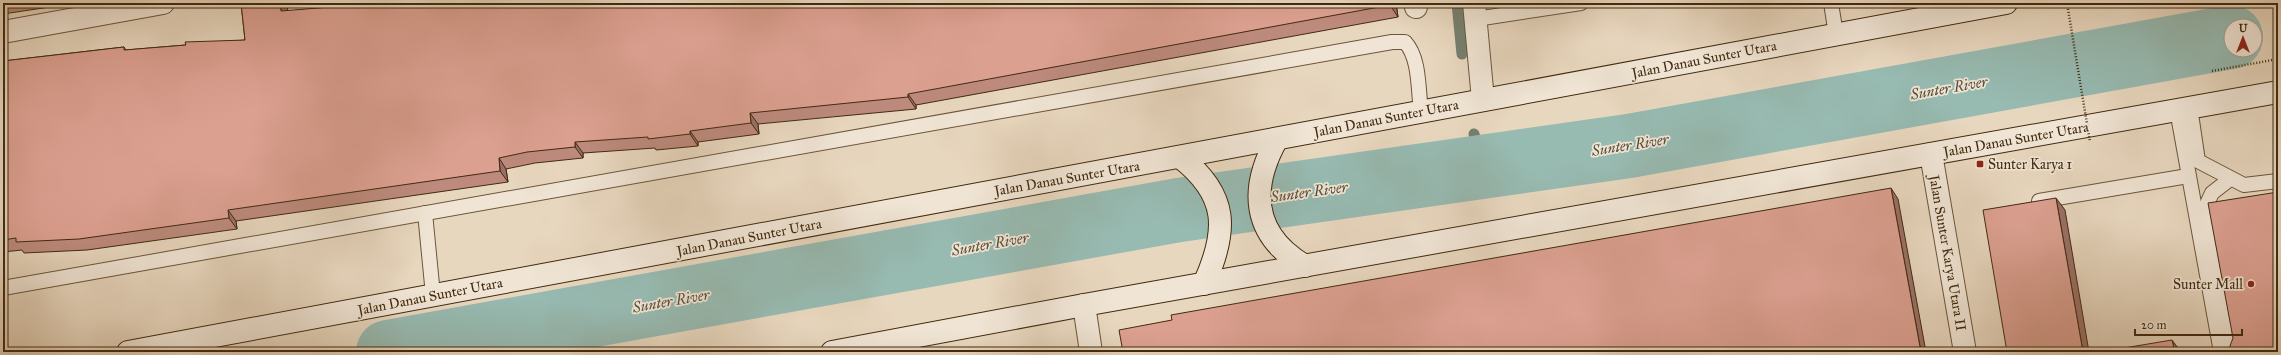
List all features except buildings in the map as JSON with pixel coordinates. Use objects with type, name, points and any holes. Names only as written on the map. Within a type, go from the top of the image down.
[{"type":"main road","points":[[3,32],[163,3]]},
{"type":"main road","name":"Jalan Danau Sunter Utara","points":[[128,352],[2006,3]]},
{"type":"main road","points":[[1475,11],[1483,100]]},
{"type":"main road","name":"Jalan Danau Sunter Utara","points":[[832,352],[1084,305],[2278,92]]},
{"type":"main road","points":[[1277,139],[1261,171],[1258,195],[1264,222],[1274,241],[1291,258],[1305,266]]},
{"type":"main road","name":"Jalan Sunter Karya Utara II","points":[[1931,154],[1965,352]]},
{"type":"main road","points":[[1180,157],[1205,180],[1217,203],[1220,221],[1219,243],[1204,284]]},
{"type":"main road","points":[[1084,305],[1091,352]]},
{"type":"lane","points":[[1475,11],[1581,3]]},
{"type":"lane","points":[[1831,3],[1836,35]]},
{"type":"lane","points":[[3,288],[1392,42],[1405,42],[1411,48],[1421,112]]},
{"type":"lane","points":[[2183,108],[2188,176],[2220,352]]},
{"type":"lane","points":[[2183,108],[2198,161],[2244,185],[2253,186],[2278,181]]},
{"type":"lane","points":[[2024,203],[2188,176]]},
{"type":"lane","points":[[2230,179],[2212,193],[2206,206],[2233,352]]},
{"type":"lane","points":[[425,213],[433,295]]},
{"type":"path","points":[[2066,3],[2090,142]]},
{"type":"waterway","points":[[1457,3],[1462,54]]},
{"type":"waterway","name":"Sunter River","points":[[388,352],[1179,210],[1629,146],[2223,38]]},
{"type":"waterway","points":[[1474,134],[1481,167]]},
{"type":"place","name":"Sunter Karya 1","points":[[1980,164]]},
{"type":"place","name":"Sunter Mall","points":[[2251,284]]}]
